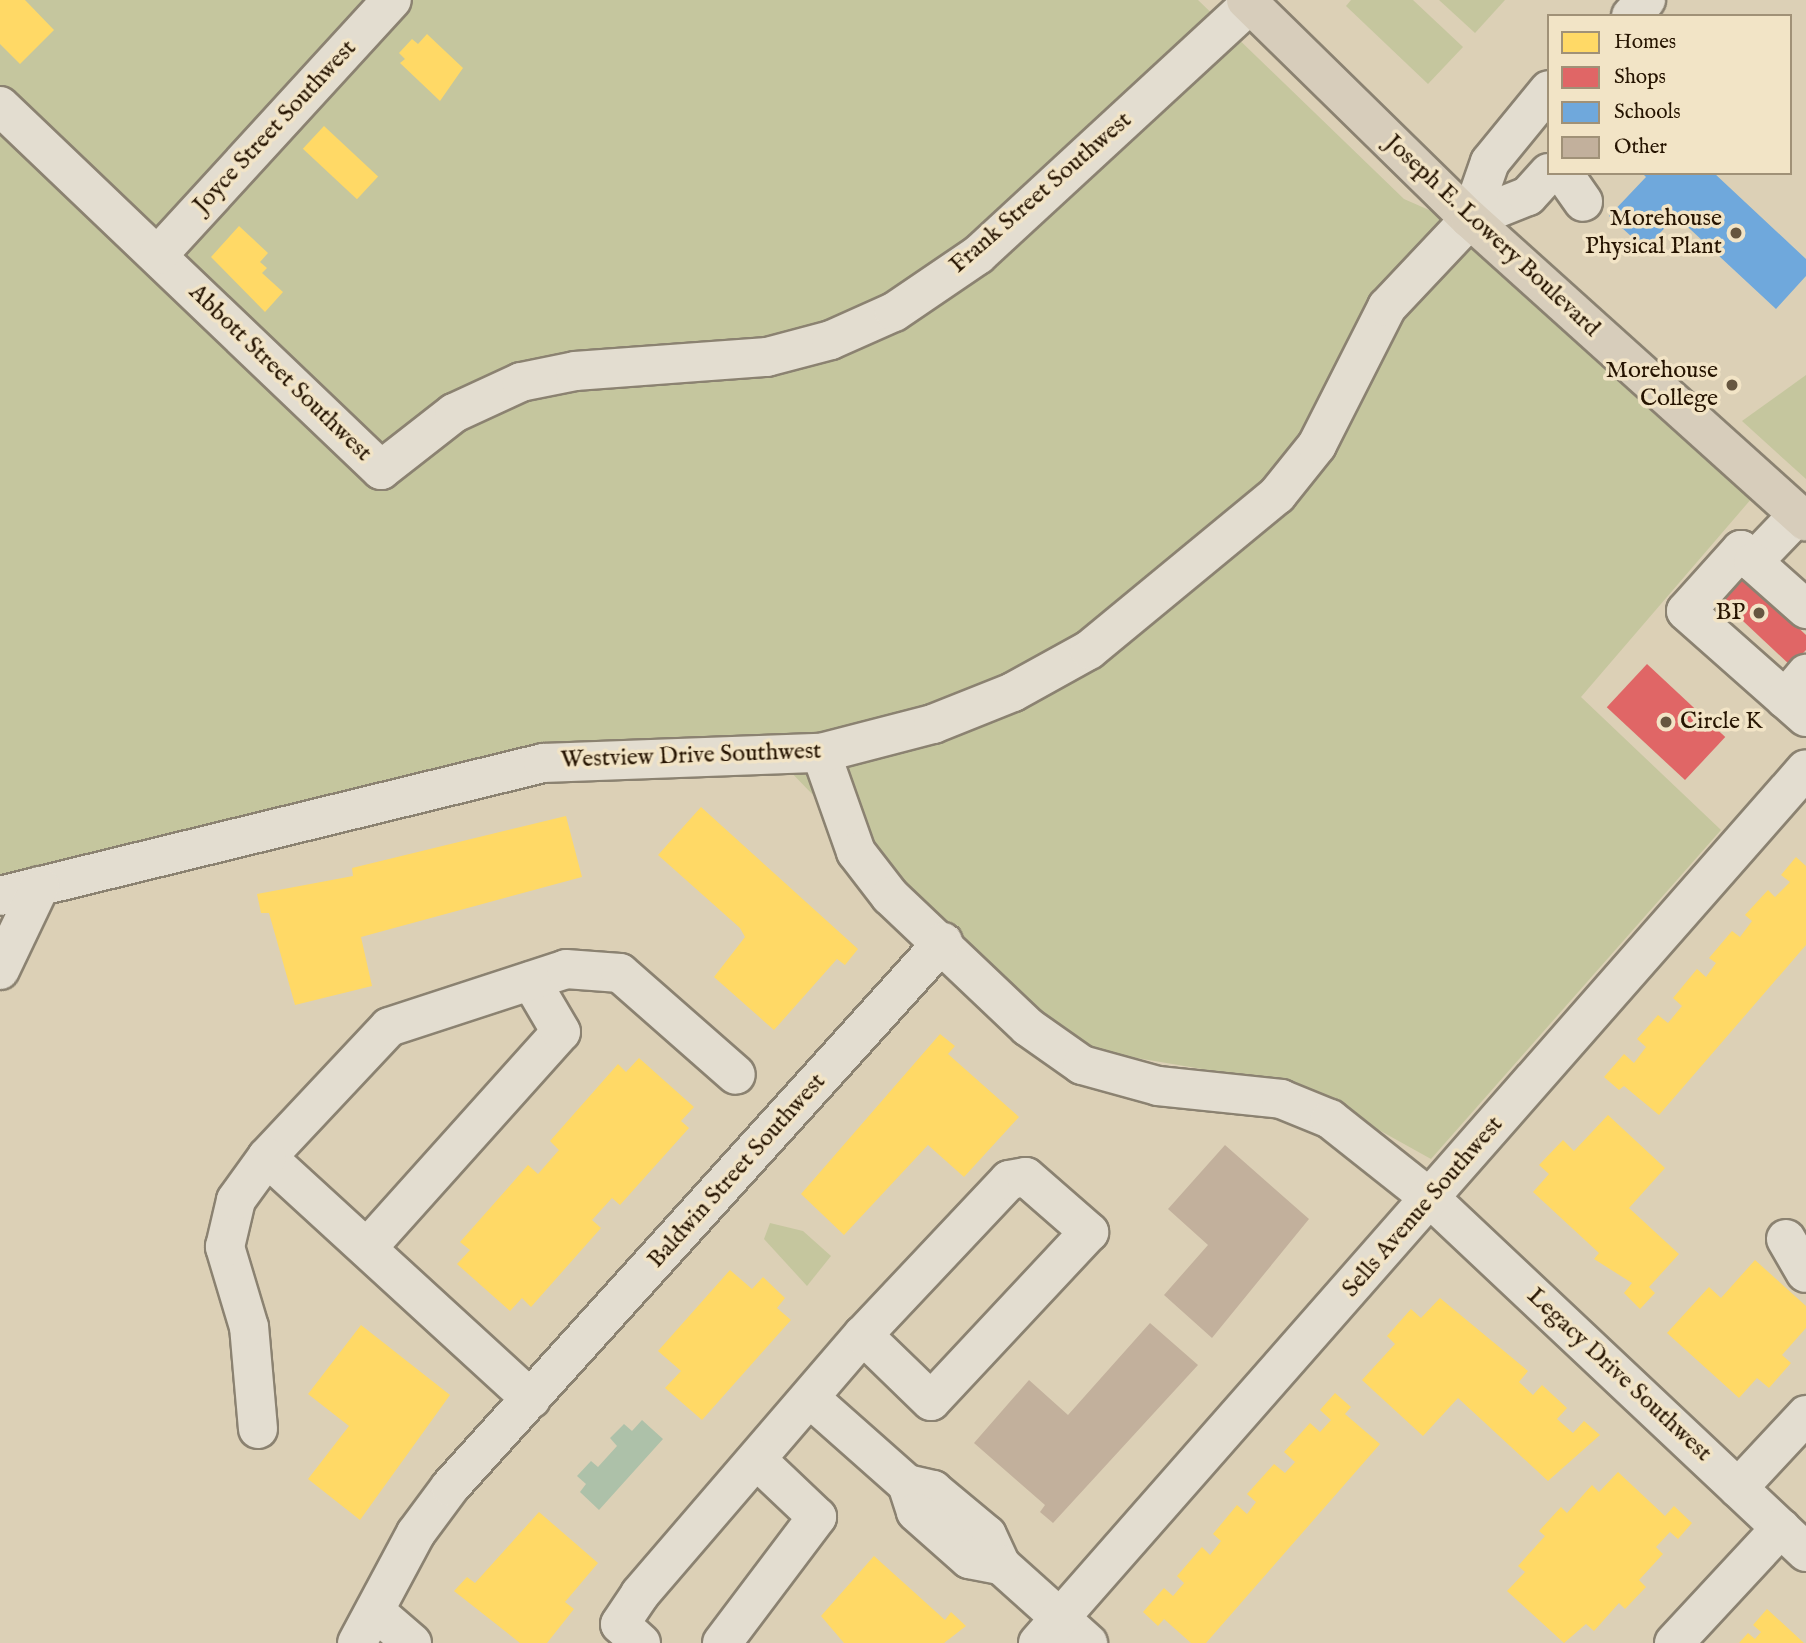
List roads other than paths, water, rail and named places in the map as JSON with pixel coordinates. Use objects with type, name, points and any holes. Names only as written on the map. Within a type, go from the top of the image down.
[{"type":"main road","name":"Joseph E. Lowery Boulevard","points":[[1248,2],[1469,219],[1802,518]]},
{"type":"street","name":"Joyce Street Southwest","points":[[158,255],[392,0]]},
{"type":"street","points":[[1633,14],[1646,0]]},
{"type":"street","name":"Frank Street Southwest","points":[[685,363],[766,357],[831,340],[894,312],[978,255],[1248,2]]},
{"type":"street","name":"Westview Drive Southwest","points":[[0,896],[543,762],[821,753],[933,724],[1013,692],[1089,650],[1277,495],[1317,445],[1387,307],[1469,219],[1490,162],[1517,124],[1547,92]]},
{"type":"street","name":"Abbott Street Southwest","points":[[0,106],[381,470],[454,413],[521,382],[685,363]]},
{"type":"street","points":[[1517,124],[1547,153]]},
{"type":"street","name":"Westview Drive Southwest","points":[[1469,219],[1528,196],[1547,175]]},
{"type":"street","points":[[1753,562],[1802,518]]},
{"type":"street","points":[[1799,697],[1686,611],[1741,550],[1806,609]]},
{"type":"street","points":[[821,753],[856,852],[890,896],[943,942],[1028,1027],[1082,1065],[1158,1086],[1281,1099],[1330,1119],[1432,1199]]},
{"type":"street","name":"Sells Avenue Southwest","points":[[1049,1630],[1432,1199],[1806,769]]},
{"type":"street","points":[[0,970],[40,886]]},
{"type":"street","name":"Baldwin Street Southwest","points":[[412,1643],[366,1627],[443,1496],[943,942]]},
{"type":"street","points":[[258,1429],[248,1327],[225,1247],[236,1200],[267,1157],[389,1027],[566,969],[620,973],[736,1075]]},
{"type":"street","points":[[367,1248],[561,1032],[531,981]]},
{"type":"street","points":[[267,1157],[531,1399]]},
{"type":"street","points":[[641,1643],[620,1624],[757,1460],[812,1400],[863,1335],[1009,1180],[1026,1177],[1088,1232],[931,1401],[863,1335]]},
{"type":"street","name":"Legacy Drive Southwest","points":[[1432,1199],[1793,1540]]},
{"type":"street","points":[[1806,1244],[1786,1239],[1806,1273]]},
{"type":"street","points":[[812,1400],[907,1484],[916,1513],[969,1559],[1001,1565],[1049,1630],[1088,1643]]},
{"type":"street","points":[[1738,1488],[1806,1415]]},
{"type":"street","points":[[722,1643],[817,1517],[757,1460]]},
{"type":"street","points":[[1674,1643],[1793,1540]]},
{"type":"place","name":"Morehouse Physical Plant","points":[[1736,233]]},
{"type":"place","name":"Morehouse College","points":[[1732,385]]},
{"type":"place","name":"BP","points":[[1759,613]]},
{"type":"place","name":"Circle K","points":[[1666,722]]}]
